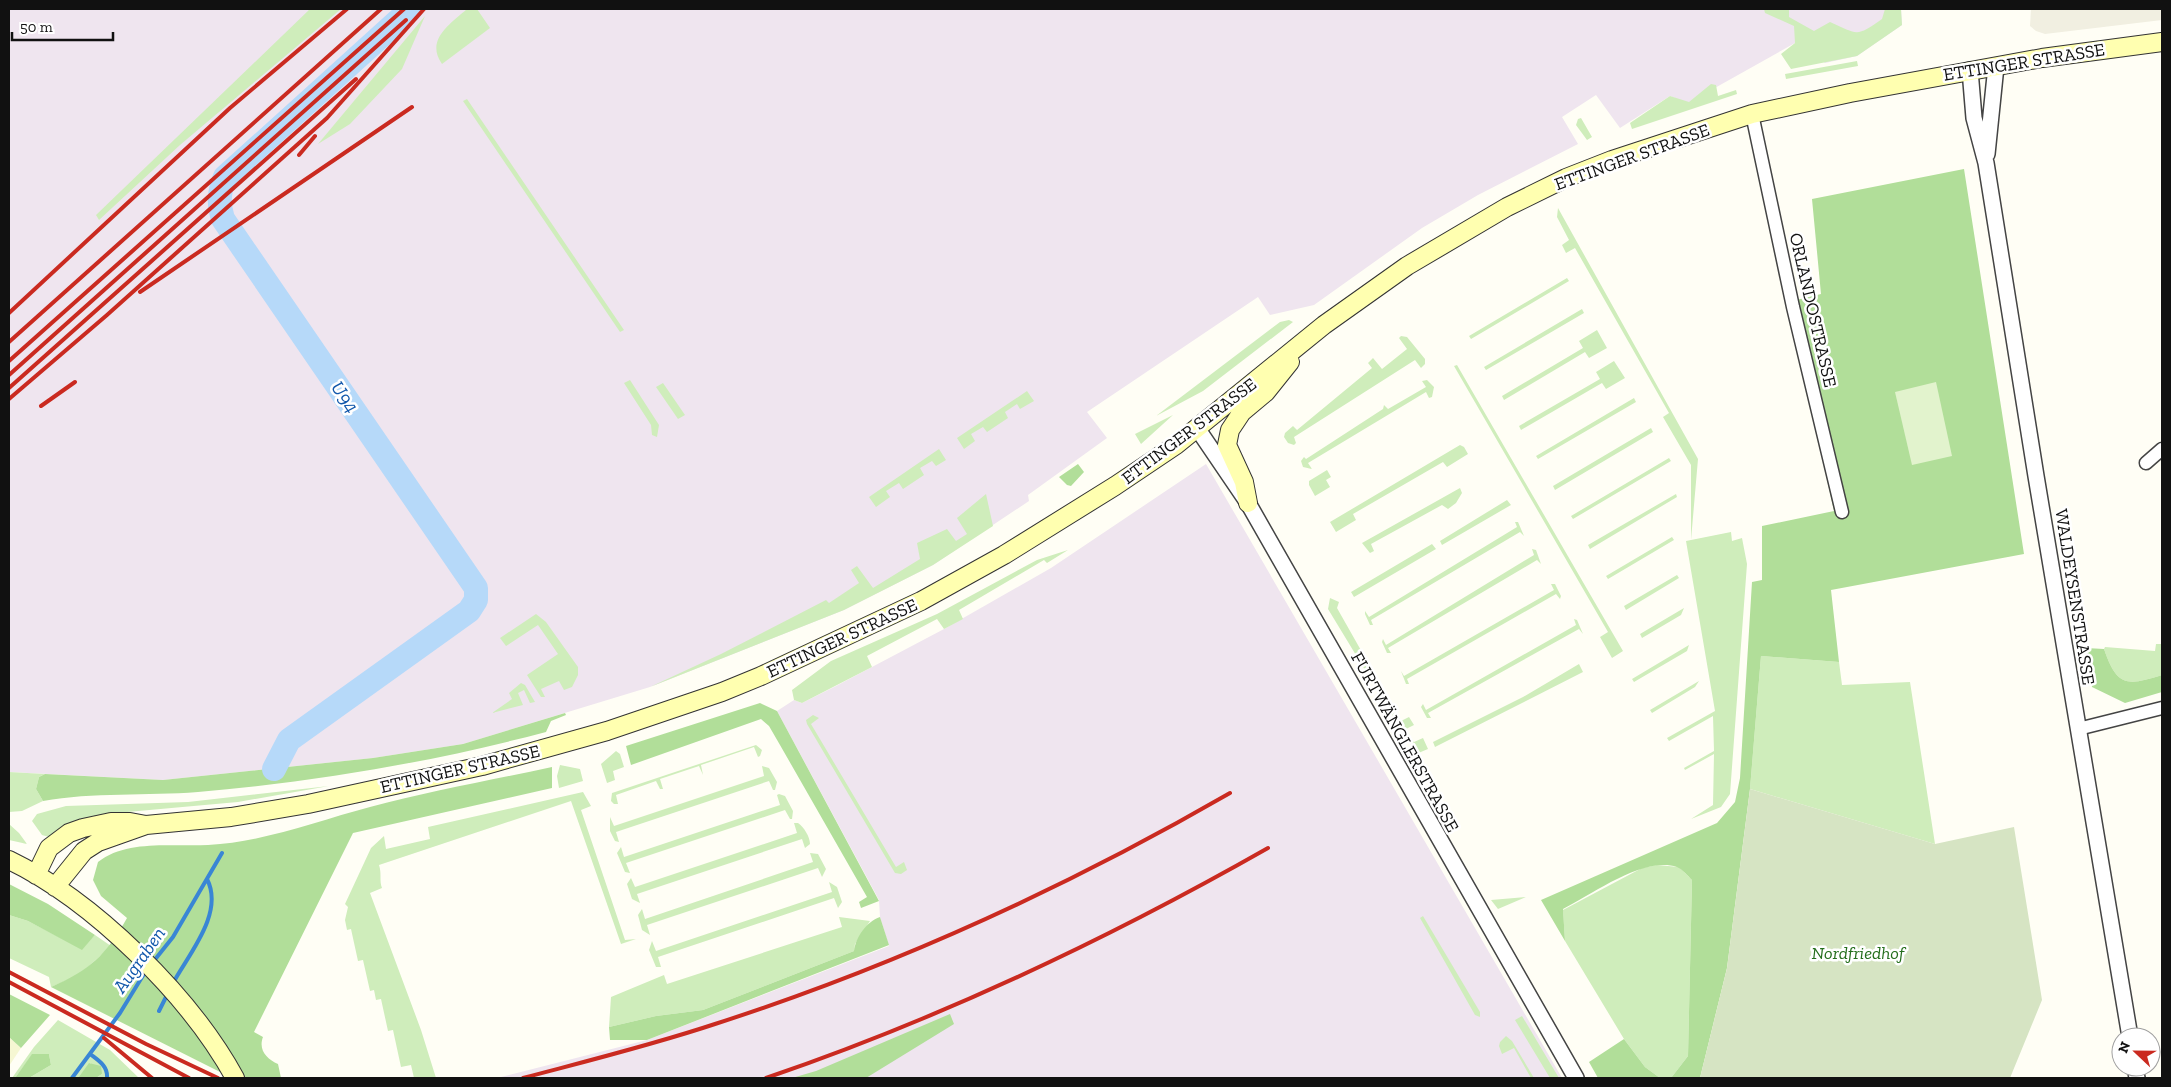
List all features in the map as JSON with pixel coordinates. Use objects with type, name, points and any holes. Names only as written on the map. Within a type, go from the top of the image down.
[{"type":"main road","name":"ETTINGER STRASSE","points":[[55,887],[84,851],[98,842],[146,826],[231,818],[298,806],[482,766],[607,731],[722,692],[913,605],[961,580],[1115,486],[1197,428],[1367,292],[1446,241],[1507,207],[1566,178],[1612,160],[1752,114],[1970,70],[2091,50],[2162,42]]},
{"type":"main road","points":[[1248,503],[1244,482],[1227,445],[1230,430],[1242,412],[1266,392],[1279,377],[1299,346]]},
{"type":"main road","name":"ETTINGER STRASSE","points":[[36,875],[49,848],[69,833],[111,822],[130,822],[146,826]]},
{"type":"main road","points":[[9,860],[55,887],[94,917],[134,952],[186,1006],[210,1038],[235,1078]]},
{"type":"street","name":"WALDEYSENSTRASSE","points":[[1986,164],[1996,66]]},
{"type":"street","name":"WALDEYSENSTRASSE","points":[[1970,70],[1974,118],[1986,164],[2128,1027]]},
{"type":"street","name":"ORLANDOSTRASSE","points":[[1752,114],[1793,307],[1842,512]]},
{"type":"street","name":"FURTWÄNGLERSTRASSE","points":[[1197,428],[1248,503],[1576,1078]]},
{"type":"street","points":[[2146,463],[2162,450]]},
{"type":"street","points":[[2078,729],[2162,708]]},
{"type":"shaded area","points":[[9,9],[1901,9],[1902,25],[1857,56],[1825,63],[1795,43],[1688,103],[1670,96],[1620,128],[1596,95],[1562,117],[1578,144],[1478,195],[1422,228],[1314,305],[1270,315],[1258,297],[1087,412],[1107,438],[1028,495],[1029,501],[933,565],[844,610],[650,687],[463,744],[373,758],[163,780],[9,772]]},
{"type":"shaded area","points":[[2031,9],[2162,9],[2162,20],[2045,34],[2036,31],[2030,26]]},
{"type":"shaded area","points":[[1206,464],[1562,1078],[497,1078],[647,1040],[889,946],[880,917],[879,900],[777,711],[794,700],[802,703],[836,686],[944,629],[1051,568]]},
{"type":"green space","points":[[310,9],[341,9],[180,145],[99,220],[96,215]]},
{"type":"green space","points":[[467,9],[477,9],[490,28],[442,64],[437,55],[436,47],[438,40],[447,27]]},
{"type":"green space","points":[[1764,9],[1789,9],[1789,17],[1814,31],[1830,22],[1852,32],[1862,31],[1882,19],[1885,9],[1901,9],[1902,25],[1857,56],[1791,69],[1781,54],[1795,43],[1794,26],[1765,13]]},
{"type":"green space","points":[[425,16],[402,69],[350,124],[318,144]]},
{"type":"green space","points":[[1857,61],[1858,66],[1786,79],[1785,74]]},
{"type":"green space","points":[[1711,84],[1716,85],[1718,96],[1736,90],[1737,94],[1632,129],[1630,123],[1670,96],[1689,102]]},
{"type":"green space","points":[[467,99],[624,330],[620,332],[463,101]]},
{"type":"green space","points":[[1581,118],[1592,137],[1587,140],[1576,125],[1578,119]]},
{"type":"green space","points":[[1964,169],[2024,554],[1831,590],[1839,662],[1761,656],[1750,789],[1727,968],[1700,1078],[1671,1078],[1688,1056],[1692,880],[1679,868],[1664,865],[1649,867],[1618,878],[1563,909],[1565,941],[1541,900],[1717,823],[1735,802],[1740,778],[1752,582],[1762,580],[1762,526],[1834,511],[1788,302],[1821,294],[1812,199]]},
{"type":"green space","points":[[1558,208],[1698,459],[1691,540],[1691,465],[1663,417],[1669,413],[1575,248],[1566,253],[1562,245],[1569,240],[1557,217]]},
{"type":"green space","points":[[1567,278],[1569,281],[1471,339],[1469,336]]},
{"type":"green space","points":[[1582,309],[1584,313],[1486,370],[1484,367]]},
{"type":"green space","points":[[1289,320],[1293,322],[1203,391],[1156,416],[1280,322]]},
{"type":"green space","points":[[1597,330],[1607,348],[1589,358],[1585,352],[1504,400],[1502,396],[1583,348],[1579,341]]},
{"type":"green space","points":[[1401,336],[1407,337],[1425,359],[1425,364],[1421,368],[1415,360],[1294,437],[1296,443],[1294,445],[1288,443],[1284,437],[1285,433],[1293,426],[1297,430],[1372,368],[1368,363],[1373,358],[1382,369],[1407,349],[1399,338]]},
{"type":"green space","points":[[1614,361],[1625,378],[1606,389],[1602,383],[1521,430],[1519,426],[1600,379],[1596,372]]},
{"type":"green space","points":[[1457,365],[1623,651],[1612,658],[1600,637],[1608,632],[1454,366]]},
{"type":"green space","points":[[630,380],[659,425],[657,437],[652,435],[651,425],[624,383]]},
{"type":"green space","points":[[1427,380],[1434,387],[1432,397],[1429,398],[1426,392],[1308,463],[1312,469],[1303,467],[1301,461],[1304,457],[1306,459],[1383,409],[1384,405],[1388,409],[1426,387],[1422,381]]},
{"type":"green space","points":[[1936,382],[1952,456],[1912,465],[1895,392]]},
{"type":"green space","points":[[663,383],[685,415],[678,419],[656,387]]},
{"type":"green space","points":[[1027,391],[1034,401],[1020,409],[1017,404],[1005,412],[1008,418],[987,432],[983,427],[971,434],[975,441],[964,449],[957,438]]},
{"type":"green space","points":[[1634,398],[1636,402],[1538,459],[1536,456]]},
{"type":"green space","points":[[1173,415],[1141,444],[1135,434]]},
{"type":"green space","points":[[1651,428],[1653,432],[1555,490],[1553,486]]},
{"type":"green space","points":[[1460,445],[1464,447],[1468,454],[1447,467],[1443,462],[1353,514],[1356,520],[1336,532],[1330,522]]},
{"type":"green space","points":[[939,449],[946,460],[936,466],[932,461],[920,468],[924,475],[903,489],[899,483],[886,491],[890,497],[876,507],[869,497]]},
{"type":"green space","points":[[1669,458],[1671,461],[1573,519],[1571,516]]},
{"type":"green space","points":[[1078,464],[1084,472],[1071,486],[1067,485],[1059,477]]},
{"type":"green space","points":[[1327,470],[1331,477],[1326,480],[1330,487],[1315,496],[1309,481]]},
{"type":"green space","points":[[1460,488],[1462,493],[1456,503],[1448,509],[1442,505],[1371,544],[1374,551],[1370,553],[1362,543]]},
{"type":"green space","points":[[986,494],[993,526],[933,565],[844,610],[650,687],[721,654],[826,600],[829,603],[859,583],[851,570],[857,566],[873,588],[920,559],[917,543],[947,529],[956,541],[967,534],[957,518]]},
{"type":"green space","points":[[1676,494],[1677,497],[1590,549],[1588,545]]},
{"type":"green space","points":[[1507,500],[1511,505],[1442,545],[1440,541]]},
{"type":"green space","points":[[1515,522],[1518,522],[1524,536],[1520,532],[1371,620],[1373,625],[1370,625],[1365,611],[1369,617],[1517,527]]},
{"type":"green space","points":[[1731,532],[1732,541],[1742,538],[1747,564],[1730,794],[1721,807],[1691,819],[1713,805],[1714,754],[1685,770],[1684,768],[1714,751],[1713,716],[1669,741],[1667,738],[1715,711],[1686,541]]},
{"type":"green space","points":[[1672,537],[1674,540],[1608,579],[1606,576]]},
{"type":"green space","points":[[1432,544],[1436,549],[1354,597],[1351,592]]},
{"type":"green space","points":[[1532,549],[1536,550],[1541,564],[1537,560],[1388,648],[1391,653],[1387,653],[1382,642],[1383,639],[1386,645],[1534,555]]},
{"type":"green space","points":[[1068,550],[1047,563],[1044,560],[959,610],[963,619],[944,629],[937,619],[867,656],[872,667],[802,703],[794,700],[792,690],[831,661],[937,614],[1037,560]]},
{"type":"green space","points":[[1677,575],[1679,578],[1626,610],[1624,606]]},
{"type":"green space","points":[[1551,584],[1555,584],[1561,596],[1560,599],[1556,594],[1407,679],[1409,684],[1406,684],[1401,671],[1404,676],[1554,590]]},
{"type":"green space","points":[[1330,598],[1339,602],[1337,608],[1401,721],[1409,717],[1414,725],[1406,729],[1414,742],[1423,738],[1428,749],[1416,754],[1328,609]]},
{"type":"green space","points":[[1684,608],[1681,615],[1642,638],[1640,634]]},
{"type":"green space","points":[[536,614],[546,622],[578,667],[578,675],[572,687],[564,690],[559,681],[541,689],[545,697],[541,697],[527,675],[558,654],[538,625],[506,646],[500,638]]},
{"type":"green space","points":[[1574,619],[1577,620],[1583,634],[1579,629],[1428,713],[1431,718],[1427,718],[1421,707],[1423,704],[1426,710],[1576,625]]},
{"type":"green space","points":[[2156,644],[2162,644],[2162,675],[2132,682],[2119,677],[2114,671],[2104,649],[2105,647],[2155,651]]},
{"type":"green space","points":[[1689,645],[1687,651],[1634,682],[1632,679]]},
{"type":"green space","points":[[2086,648],[2104,649],[2114,671],[2125,680],[2132,682],[2140,681],[2162,675],[2162,692],[2125,703],[2092,687]]},
{"type":"green space","points":[[1761,656],[1839,662],[1842,685],[1910,682],[1935,844],[1750,789]]},
{"type":"green space","points":[[1579,664],[1583,672],[1435,747],[1433,742],[1523,697]]},
{"type":"green space","points":[[1699,681],[1695,687],[1652,713],[1650,710]]},
{"type":"green space","points":[[521,683],[525,685],[535,702],[530,703],[524,690],[518,693],[523,705],[492,713],[512,699],[509,693]]},
{"type":"green space","points":[[760,703],[777,711],[879,901],[861,908],[859,902],[867,897],[769,726],[761,719],[631,765],[626,746]]},
{"type":"green space","points":[[565,713],[566,715],[551,721],[546,732],[417,762],[330,777],[198,792],[81,796],[43,801],[36,789],[39,777],[45,774],[163,780],[373,758],[463,744]]},
{"type":"green space","points":[[813,715],[819,718],[811,724],[896,867],[904,862],[907,870],[901,874],[895,873],[807,724],[806,720]]},
{"type":"green space","points":[[756,745],[762,750],[758,757],[754,747],[701,765],[703,775],[699,766],[660,779],[663,789],[660,789],[656,781],[616,795],[618,804],[614,804],[611,801],[612,793]]},
{"type":"green space","points":[[616,751],[620,754],[624,767],[613,771],[615,780],[607,783],[601,764]]},
{"type":"green space","points":[[560,765],[580,769],[583,781],[559,788],[557,776]]},
{"type":"green space","points":[[762,766],[769,768],[777,782],[775,790],[773,790],[769,781],[616,832],[619,842],[615,841],[610,831],[610,817],[614,826],[764,776]]},
{"type":"green space","points":[[552,767],[552,788],[353,833],[254,1032],[263,1037],[262,1046],[264,1054],[278,1064],[281,1078],[232,1078],[51,987],[65,981],[96,960],[112,942],[127,918],[101,896],[93,880],[98,862],[110,855],[136,847],[208,845],[249,840],[393,801]]},
{"type":"green space","points":[[9,772],[45,774],[39,777],[36,789],[43,801],[22,811],[9,812]]},
{"type":"green space","points":[[329,786],[238,802],[105,814],[75,823],[49,837],[42,835],[32,821],[37,814],[66,806],[188,802]]},
{"type":"green space","name":"Nordfriedhof","points":[[1750,789],[1935,844],[2014,827],[2042,1000],[2010,1078],[1700,1078],[1727,968]]},
{"type":"green space","points":[[583,792],[591,806],[581,810],[625,940],[636,939],[621,944],[571,801],[379,865],[382,888],[370,893],[421,1030],[436,1078],[414,1078],[411,1065],[401,1067],[393,1030],[388,1031],[381,999],[376,1000],[374,990],[370,991],[363,960],[358,961],[351,929],[347,930],[345,920],[348,907],[345,904],[371,848],[384,836],[386,849],[430,839],[428,827]]},
{"type":"green space","points":[[777,795],[785,796],[793,811],[792,819],[790,819],[785,810],[626,863],[630,873],[625,872],[617,853],[621,847],[624,857],[780,805]]},
{"type":"green space","points":[[794,823],[798,823],[808,835],[810,844],[805,848],[802,839],[637,894],[640,903],[632,899],[627,884],[631,878],[635,887],[797,833]]},
{"type":"green space","points":[[9,824],[19,833],[27,844],[9,840]]},
{"type":"green space","points":[[810,853],[818,854],[826,869],[822,877],[818,868],[647,925],[650,935],[642,930],[638,915],[642,909],[645,919],[813,862]]},
{"type":"green space","points":[[1657,865],[1679,867],[1692,880],[1688,1056],[1671,1078],[1660,1078],[1645,1067],[1624,1039],[1565,941],[1563,910],[1642,868]]},
{"type":"green space","points":[[829,882],[837,887],[842,902],[838,908],[834,898],[658,957],[661,967],[656,967],[649,950],[652,941],[656,951],[832,892]]},
{"type":"green space","points":[[9,884],[48,904],[95,935],[82,950],[28,921],[9,915]]},
{"type":"green space","points":[[1526,897],[1498,909],[1491,900]]},
{"type":"green space","points":[[9,915],[28,921],[82,949],[95,935],[111,946],[79,975],[51,987],[49,977],[9,958]]},
{"type":"green space","points":[[1423,916],[1480,1012],[1480,1017],[1475,1015],[1420,918]]},
{"type":"green space","points":[[839,917],[870,921],[855,944],[854,951],[703,1010],[656,1016],[609,1027],[611,997],[664,975],[667,984],[842,927]]},
{"type":"green space","points":[[880,917],[889,945],[647,1040],[610,1040],[609,1027],[656,1016],[703,1010],[854,951],[862,931],[870,922]]},
{"type":"green space","points":[[9,994],[50,1015],[21,1048],[9,1037]]},
{"type":"green space","points":[[950,1014],[954,1024],[866,1078],[792,1078],[816,1071]]},
{"type":"green space","points":[[1522,1016],[1559,1078],[1550,1078],[1515,1020]]},
{"type":"green space","points":[[58,1020],[110,1050],[139,1078],[96,1078],[102,1074],[90,1063],[78,1078],[29,1078],[51,1065],[49,1054],[32,1055],[15,1078],[12,1078],[34,1047]]},
{"type":"green space","points":[[1506,1036],[1512,1041],[1534,1078],[1531,1078],[1514,1048],[1502,1054],[1499,1046]]},
{"type":"green space","points":[[9,1037],[21,1048],[9,1066]]},
{"type":"green space","points":[[1624,1039],[1645,1067],[1660,1078],[1598,1078],[1589,1062]]},
{"type":"green space","points":[[32,1054],[49,1054],[51,1065],[29,1078],[15,1078]]},
{"type":"green space","points":[[89,1063],[101,1066],[102,1074],[96,1078],[78,1078]]},
{"type":"waterway","name":"U94","points":[[274,769],[289,740],[469,611],[476,600],[476,588],[223,219],[220,208],[220,193],[225,177],[411,9]]},
{"type":"waterway","name":"Augraben","points":[[274,769],[279,755]]},
{"type":"waterway","name":"Augraben","points":[[153,962],[173,937],[222,853]]},
{"type":"waterway","points":[[172,985],[202,934],[208,920],[211,892],[207,879]]},
{"type":"waterway","name":"Augraben","points":[[72,1078],[120,1013],[147,969]]},
{"type":"waterway","points":[[159,1011],[168,993]]},
{"type":"waterway","points":[[90,1054],[104,1067],[107,1078]]},
{"type":"railway","points":[[9,313],[230,108],[347,9]]},
{"type":"railway","points":[[9,342],[381,9]]},
{"type":"railway","points":[[9,361],[404,9]]},
{"type":"railway","points":[[9,399],[107,315],[327,118],[424,9]]},
{"type":"railway","points":[[9,375],[406,20]]},
{"type":"railway","points":[[9,388],[356,79]]},
{"type":"railway","points":[[140,292],[412,107]]},
{"type":"railway","points":[[299,155],[315,136]]},
{"type":"railway","points":[[41,406],[75,382]]},
{"type":"railway","points":[[523,1078],[691,1032],[848,977],[979,922],[1043,892],[1106,861],[1230,793]]},
{"type":"railway","points":[[766,1078],[896,1030],[1022,975],[1146,914],[1268,848]]},
{"type":"railway","points":[[9,972],[146,1044],[218,1078]]},
{"type":"railway","points":[[9,982],[189,1078]]},
{"type":"railway","points":[[104,1038],[152,1078]]}]
